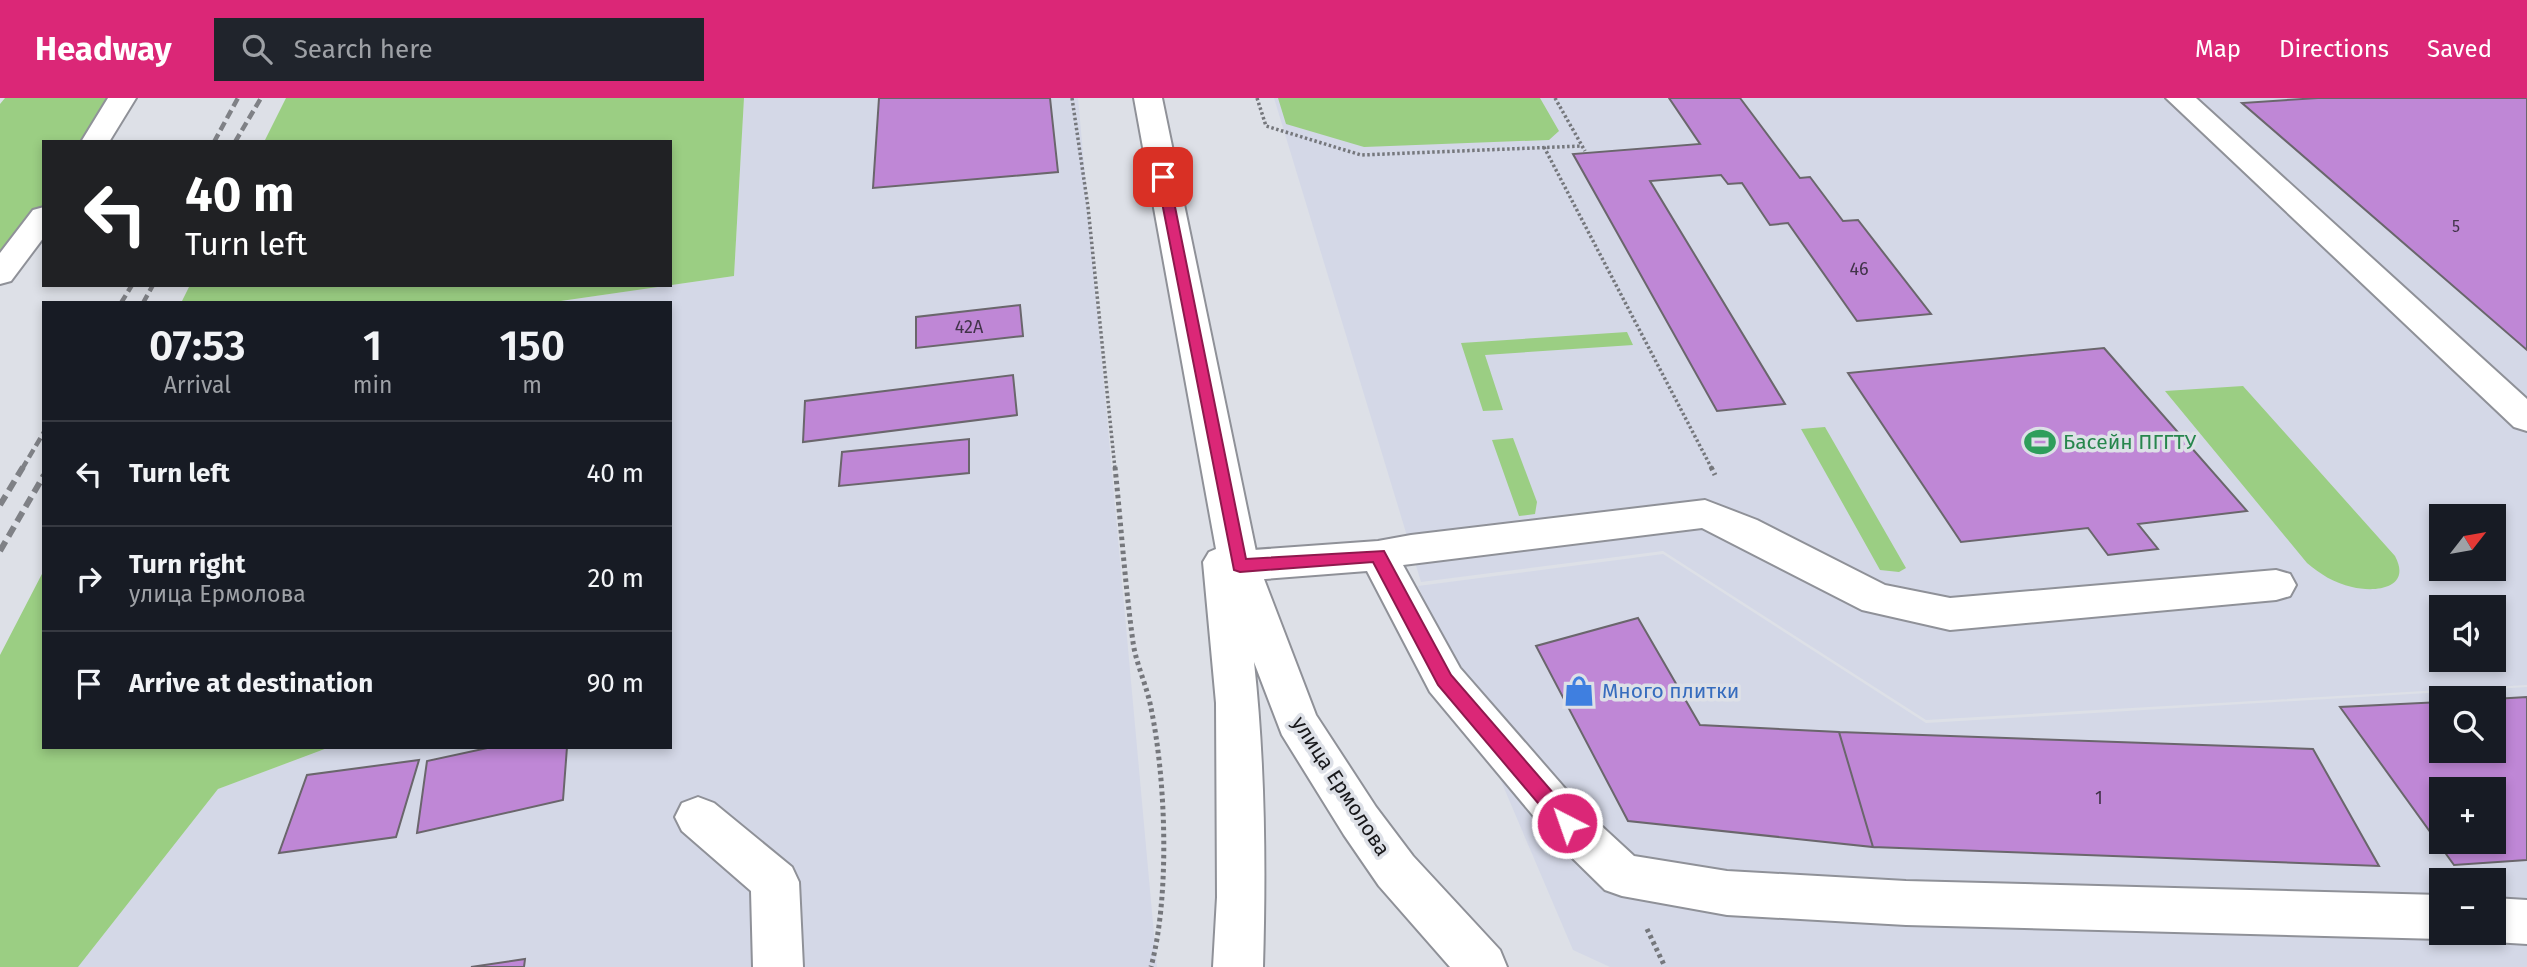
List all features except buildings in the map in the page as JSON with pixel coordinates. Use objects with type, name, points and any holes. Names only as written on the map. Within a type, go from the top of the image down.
[{"type":"main road","points":[[95,140],[122,98]]},
{"type":"main road","name":"улица Ермолова","points":[[1148,98],[1240,566],[1297,722],[1396,872],[1482,967]]},
{"type":"main road","points":[[2180,98],[2527,419]]},
{"type":"main road","points":[[0,274],[42,219]]},
{"type":"main road","name":"улица Ермолова","points":[[1209,414],[1237,704],[1241,897],[1238,967]]},
{"type":"main road","points":[[1240,566],[1378,556],[1411,549],[1705,514],[1743,530],[1876,599],[1950,614],[2276,585]]},
{"type":"main road","points":[[1378,556],[1444,680],[1567,823],[1622,875],[1727,894],[1892,902],[2429,917]]},
{"type":"main road","points":[[698,817],[775,882],[778,967]]},
{"type":"main road","points":[[2506,921],[2527,922]]},
{"type":"path","points":[[1072,98],[1088,207],[1133,645],[1147,683],[1158,737],[1164,831],[1157,948],[1151,967]]},
{"type":"path","points":[[1257,98],[1266,125],[1361,155],[1582,146]]},
{"type":"path","points":[[1555,98],[1585,151]]},
{"type":"path","points":[[1544,147],[1743,530]]},
{"type":"shaded area","points":[[744,98],[1078,98],[1157,967],[78,967],[218,789],[325,749],[672,749],[672,301],[561,301],[734,276]]},
{"type":"shaded area","points":[[1274,98],[2527,98],[2527,685],[2429,686],[2429,691],[1926,720],[1663,551],[1421,582]]},
{"type":"shaded area","points":[[1663,554],[1926,723],[2429,693],[2429,763],[2506,763],[2506,688],[2527,687],[2527,967],[1610,967],[1573,950],[1418,586]]},
{"type":"green space","points":[[5,98],[122,98],[96,140],[42,140],[42,223],[0,284],[0,104]]},
{"type":"green space","points":[[286,98],[744,98],[734,276],[672,285],[672,140],[265,140]]},
{"type":"green space","points":[[1278,98],[1540,98],[1559,131],[1549,140],[1364,147],[1286,124]]},
{"type":"green space","points":[[189,287],[658,287],[561,301],[182,301]]},
{"type":"green space","points":[[1627,332],[1633,345],[1485,355],[1503,410],[1483,411],[1461,343]]},
{"type":"green space","points":[[2243,386],[2395,556],[2399,575],[2389,586],[2371,589],[2352,587],[2328,578],[2307,563],[2165,391]]},
{"type":"green space","points":[[1825,427],[1906,568],[1899,572],[1880,570],[1801,429]]},
{"type":"green space","points":[[1513,438],[1537,502],[1535,514],[1519,516],[1492,440]]},
{"type":"green space","points":[[42,574],[42,749],[325,749],[218,789],[78,967],[0,967],[0,655]]},
{"type":"railway","points":[[215,140],[238,98]]},
{"type":"railway","points":[[236,140],[261,98]]},
{"type":"railway","points":[[122,301],[131,287]]},
{"type":"railway","points":[[144,301],[152,287]]},
{"type":"railway","points":[[22,469],[42,435]]},
{"type":"railway","points":[[0,505],[23,467]]},
{"type":"railway","points":[[0,551],[42,478]]},
{"type":"place","name":"Басейн ПГГТУ","points":[[2040,442]]},
{"type":"place","name":"Много плитки","points":[[1579,691]]},
{"type":"route","points":[[1163,177],[1240,566],[1378,556],[1444,680],[1567,823]]}]
